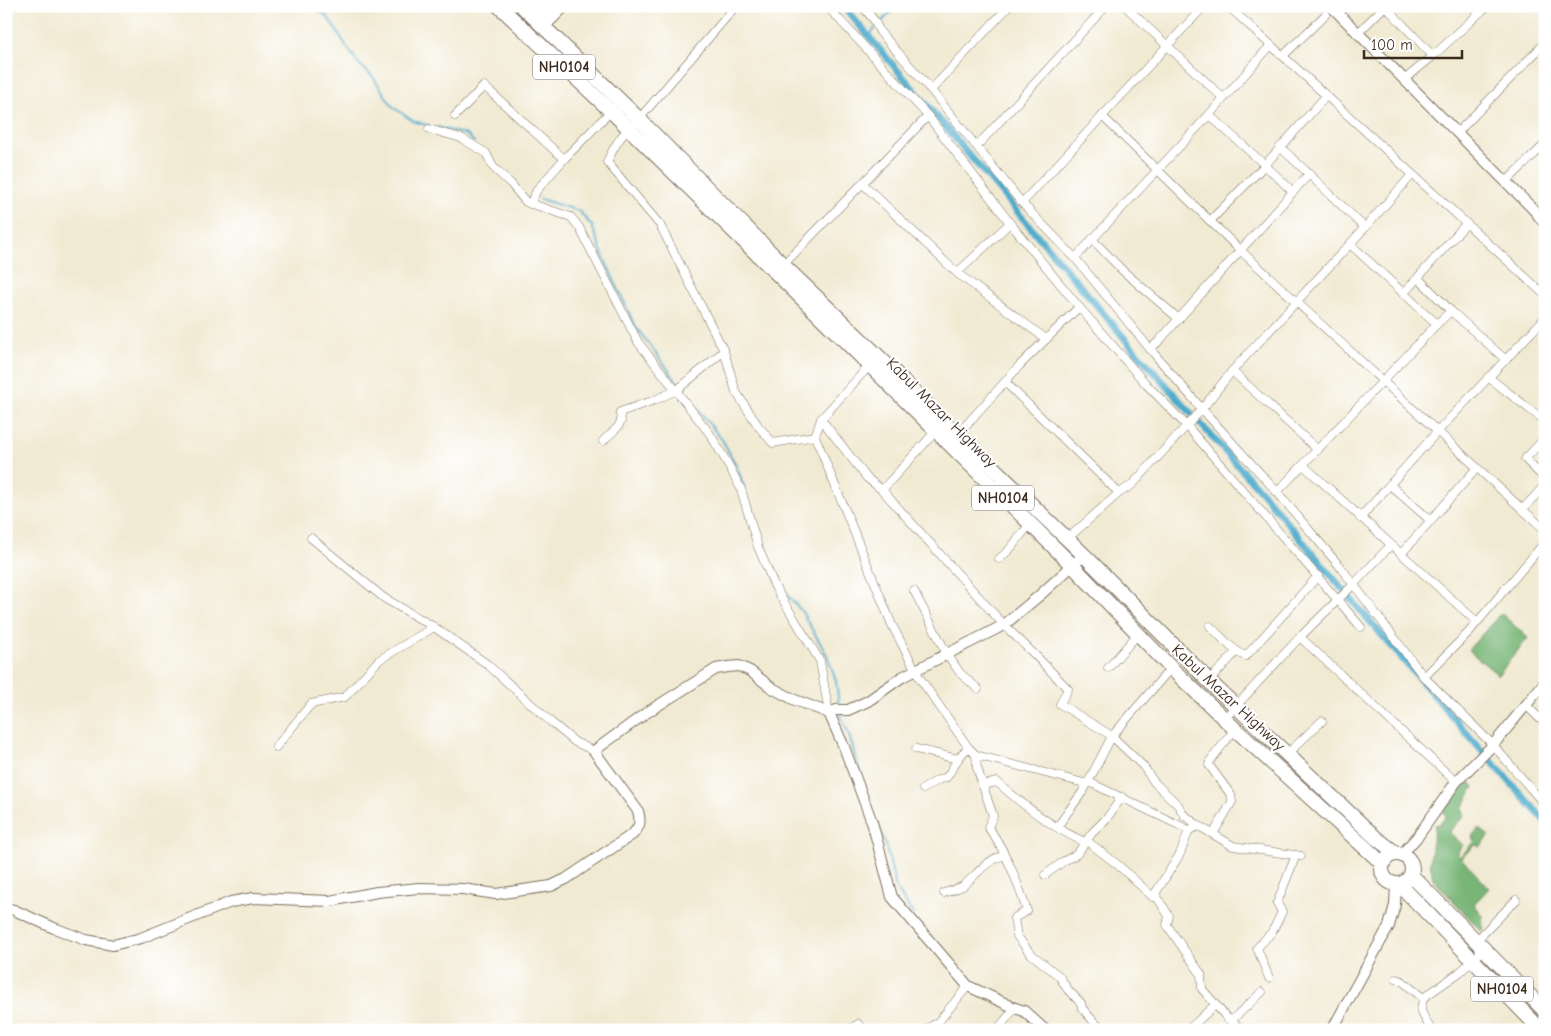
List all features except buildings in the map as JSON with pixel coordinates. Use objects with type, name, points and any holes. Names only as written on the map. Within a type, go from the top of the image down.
[{"type":"highway","name":"Kabul Mazar Highway","points":[[499,6],[616,106]]},
{"type":"highway","name":"Kabul Mazar Highway","points":[[522,6],[633,124],[870,365],[1072,565],[1171,668],[1382,863],[1383,874],[1386,879],[1397,884],[1541,1030]]},
{"type":"highway","name":"Kabul Mazar Highway","points":[[633,124],[878,356],[944,422],[1084,555],[1236,707],[1376,838],[1406,856],[1412,865],[1411,875],[1545,1011]]},
{"type":"highway","points":[[1382,863],[1389,856],[1400,854]]},
{"type":"highway","points":[[1397,884],[1408,879],[1411,875]]},
{"type":"street","points":[[540,24],[551,6]]},
{"type":"street","points":[[540,24],[565,6]]},
{"type":"street","points":[[736,6],[613,147],[607,162],[660,225],[724,351],[736,392],[759,427],[773,443],[815,436]]},
{"type":"street","points":[[827,6],[928,116],[1010,223],[1146,384],[1194,417],[1277,492],[1342,569],[1345,593],[1361,627]]},
{"type":"street","points":[[862,6],[874,20],[880,32],[931,90],[1022,203],[1074,258],[1150,349],[1194,417],[1318,576],[1345,593],[1424,677],[1488,750],[1545,805]]},
{"type":"street","points":[[931,90],[1009,6]]},
{"type":"street","points":[[977,146],[1106,6]]},
{"type":"street","points":[[1125,6],[1223,98]]},
{"type":"street","points":[[1022,203],[1204,6]]},
{"type":"street","points":[[1228,6],[1545,295]]},
{"type":"street","points":[[1357,34],[1385,6],[1433,56]]},
{"type":"street","points":[[1404,80],[1487,6]]},
{"type":"street","points":[[1282,56],[1328,10],[1357,34],[1404,80],[1533,209],[1545,224]]},
{"type":"street","points":[[1457,133],[1545,43]]},
{"type":"street","points":[[1074,258],[1209,115],[1271,46]]},
{"type":"street","points":[[455,116],[484,86],[564,159]]},
{"type":"street","points":[[1210,220],[1265,165],[1326,96]]},
{"type":"street","points":[[530,204],[537,190],[564,159],[616,106]]},
{"type":"street","points":[[1209,115],[1293,192]]},
{"type":"street","points":[[782,265],[928,116]]},
{"type":"street","points":[[1102,116],[1240,250],[1545,530]]},
{"type":"street","points":[[429,129],[461,138],[486,153],[493,167],[526,202],[571,217],[580,228],[638,342],[680,388],[715,442],[740,489],[758,547],[775,587],[820,661],[844,747],[872,822],[892,897],[968,986],[1015,1008],[1024,1010],[1046,1030]]},
{"type":"street","points":[[1506,182],[1545,144]]},
{"type":"street","points":[[1280,147],[1365,228]]},
{"type":"street","points":[[1150,349],[1309,174]]},
{"type":"street","points":[[1067,539],[1119,493],[1132,485],[1194,417],[1232,371],[1412,175]]},
{"type":"street","points":[[862,183],[957,273],[1046,339]]},
{"type":"street","points":[[957,273],[1010,223]]},
{"type":"street","points":[[1403,294],[1466,224]]},
{"type":"street","points":[[1092,239],[1123,270],[1179,319]]},
{"type":"street","points":[[1350,244],[1437,324]]},
{"type":"street","points":[[1418,278],[1451,311],[1506,360]]},
{"type":"street","points":[[958,434],[1005,382],[1079,307]]},
{"type":"street","points":[[1277,492],[1451,311]]},
{"type":"street","points":[[1360,518],[1437,432],[1545,318]]},
{"type":"street","points":[[603,441],[621,421],[620,412],[655,400],[680,388],[724,351]]},
{"type":"street","points":[[870,365],[821,418],[815,436],[892,625],[924,686],[968,748],[976,755],[1084,783],[1089,782],[1189,830],[1199,826]]},
{"type":"street","points":[[1232,371],[1318,450]]},
{"type":"street","points":[[1488,377],[1545,421]]},
{"type":"street","points":[[1005,382],[1119,493]]},
{"type":"street","points":[[821,418],[862,471],[882,490],[1004,625],[1068,689],[1060,704],[1112,736],[1143,766],[1154,782],[1178,805],[1184,815],[1199,826],[1233,846],[1299,856],[1277,904],[1282,912],[1272,932],[1256,948],[1269,978]]},
{"type":"street","points":[[882,490],[936,431]]},
{"type":"street","points":[[1545,438],[1525,459],[1545,479]]},
{"type":"street","points":[[1303,465],[1390,546],[1477,622]]},
{"type":"street","points":[[1401,554],[1477,468]]},
{"type":"street","points":[[1390,485],[1431,521]]},
{"type":"street","points":[[1522,510],[1545,485]]},
{"type":"street","points":[[999,559],[1009,550],[1030,524]]},
{"type":"street","points":[[6,908],[86,940],[113,945],[141,938],[231,902],[254,898],[330,902],[377,892],[419,888],[463,888],[496,894],[551,886],[566,879],[633,834],[638,828],[641,821],[638,811],[594,751],[575,742],[487,664],[434,627],[384,598],[311,538]]},
{"type":"street","points":[[1424,677],[1477,622],[1545,542]]},
{"type":"street","points":[[1224,719],[1390,546]]},
{"type":"street","points":[[594,751],[654,708],[716,669],[728,667],[739,666],[772,688],[795,700],[833,711],[848,710],[868,701],[902,677],[1004,625],[1084,555]]},
{"type":"street","points":[[1210,626],[1242,656],[1246,656],[1318,576]]},
{"type":"street","points":[[914,591],[947,654],[960,673],[978,689]]},
{"type":"street","points":[[276,747],[312,704],[345,697],[379,660],[434,627]]},
{"type":"street","points":[[1108,668],[1138,634]]},
{"type":"street","points":[[1300,638],[1359,690],[1456,782]]},
{"type":"street","points":[[1209,681],[1237,651]]},
{"type":"street","points":[[1057,827],[1089,782],[1112,736],[1171,668]]},
{"type":"street","points":[[1400,854],[1418,836],[1456,782],[1488,750],[1545,682]]},
{"type":"street","points":[[1526,705],[1545,724]]},
{"type":"street","points":[[1286,754],[1322,722]]},
{"type":"street","points":[[1213,834],[1232,802],[1231,795],[1209,765],[1210,761],[1235,729]]},
{"type":"street","points":[[923,789],[947,777],[958,759],[968,748]]},
{"type":"street","points":[[916,749],[958,759]]},
{"type":"street","points":[[976,755],[978,768],[993,816],[988,827],[1005,856],[1027,911],[1014,918],[1017,936],[1030,952],[1059,976],[1094,1024],[1105,1030]]},
{"type":"street","points":[[983,785],[997,782],[1023,804],[1057,827],[1086,842],[1118,865],[1153,897],[1157,898],[1169,916],[1166,925],[1201,974],[1202,989],[1228,1019],[1243,1030]]},
{"type":"street","points":[[1045,875],[1076,854],[1092,833],[1107,818],[1122,797]]},
{"type":"street","points":[[1153,897],[1180,854],[1189,830]]},
{"type":"street","points":[[944,893],[961,887],[984,867],[1001,856],[1005,856]]},
{"type":"street","points":[[1332,1030],[1389,926],[1395,905],[1397,884]]},
{"type":"street","points":[[1431,1030],[1421,1011],[1423,998],[1460,972],[1473,960],[1480,945],[1516,900]]},
{"type":"street","points":[[1396,980],[1402,981],[1423,998]]},
{"type":"street","points":[[926,1030],[939,1021],[968,986]]},
{"type":"street","points":[[1228,1019],[1232,1020],[1262,992]]},
{"type":"street","points":[[1188,1030],[1215,1005]]},
{"type":"street","points":[[997,1030],[1015,1008]]},
{"type":"street","points":[[850,1030],[858,1024],[864,1030]]},
{"type":"green space","points":[[1501,613],[1528,638],[1498,675],[1468,650]]},
{"type":"green space","points":[[1469,781],[1474,787],[1462,809],[1465,815],[1449,832],[1463,845],[1457,853],[1459,857],[1475,841],[1472,836],[1479,828],[1489,836],[1480,847],[1475,845],[1461,858],[1489,888],[1474,904],[1483,916],[1482,923],[1484,929],[1482,932],[1433,879],[1430,862],[1435,825],[1440,824],[1446,816],[1443,811],[1454,796]]},
{"type":"waterway","points":[[310,6],[327,16],[357,62],[373,77],[393,107],[413,121],[430,126]]},
{"type":"waterway","points":[[843,6],[1131,346],[1265,496],[1349,597],[1545,821]]},
{"type":"waterway","points":[[879,24],[897,6]]},
{"type":"waterway","points":[[869,36],[875,28]]},
{"type":"waterway","points":[[437,127],[467,135],[474,142]]},
{"type":"waterway","points":[[540,199],[579,211],[592,226],[604,258],[635,326],[679,384]]},
{"type":"waterway","points":[[681,388],[723,441],[737,467],[744,487]]},
{"type":"waterway","points":[[750,505],[755,522]]},
{"type":"waterway","points":[[767,560],[777,582],[802,612],[827,655],[836,681],[839,706]]},
{"type":"waterway","points":[[840,713],[849,735],[864,787]]},
{"type":"waterway","points":[[878,824],[886,846],[896,888],[913,914]]}]
